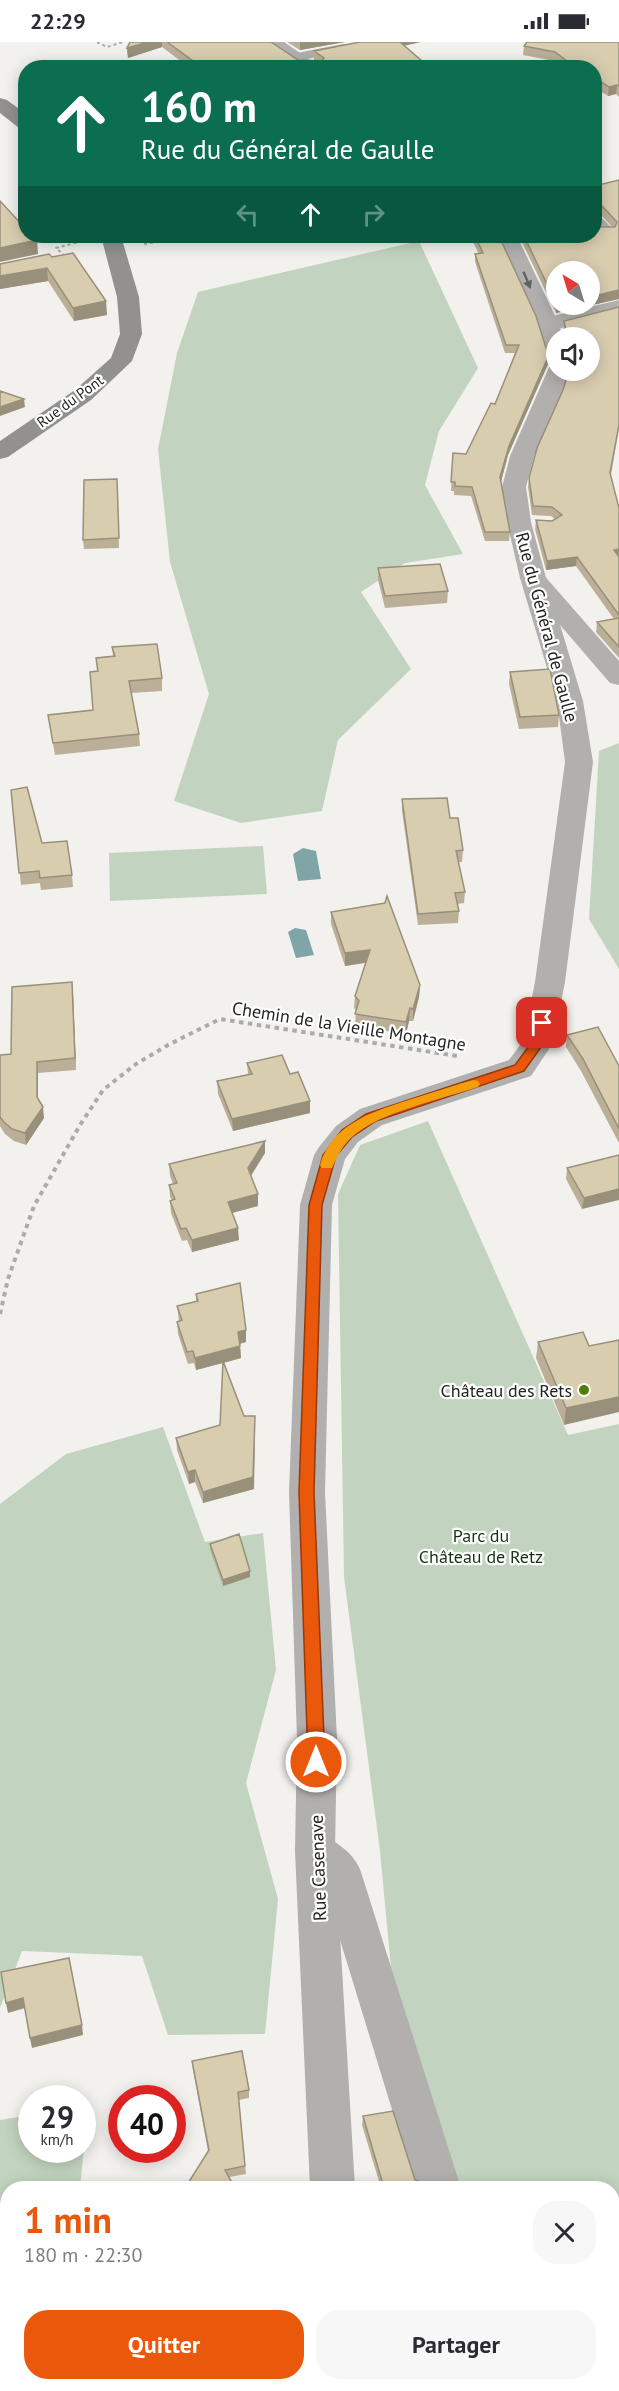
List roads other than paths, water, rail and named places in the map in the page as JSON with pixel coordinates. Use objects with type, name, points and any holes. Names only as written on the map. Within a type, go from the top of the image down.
[{"type":"main road","points":[[0,104],[18,118]]},
{"type":"main road","name":"Rue du Pont","points":[[0,452],[82,395],[121,361],[131,334],[128,297],[113,243]]},
{"type":"street","points":[[271,42],[301,60]]},
{"type":"street","points":[[510,243],[549,327]]},
{"type":"street","points":[[548,324],[619,307]]},
{"type":"street","name":"Rue du Général de Gaulle","points":[[491,1079],[520,1068],[538,1043],[550,982],[579,762],[570,701],[533,578],[529,523],[514,487],[522,456],[554,381]]},
{"type":"street","points":[[533,578],[619,677]]},
{"type":"street","name":"Rue Casenave","points":[[332,2181],[315,1851],[317,1739],[307,1492],[316,1205],[330,1155],[347,1134],[371,1118],[491,1079]]},
{"type":"street","points":[[315,1851],[339,1869],[437,2181]]},
{"type":"lane","points":[[297,57],[361,45]]},
{"type":"lane","points":[[602,225],[608,231]]},
{"type":"water","points":[[303,848],[316,851],[321,879],[298,881],[293,854]]},
{"type":"water","points":[[295,928],[306,930],[314,955],[296,958],[288,932]]},
{"type":"place","name":"Château des Rets","points":[[584,1390]]},
{"type":"park label","name":"Parc du Château de Retz","points":[[481,1545]]}]
